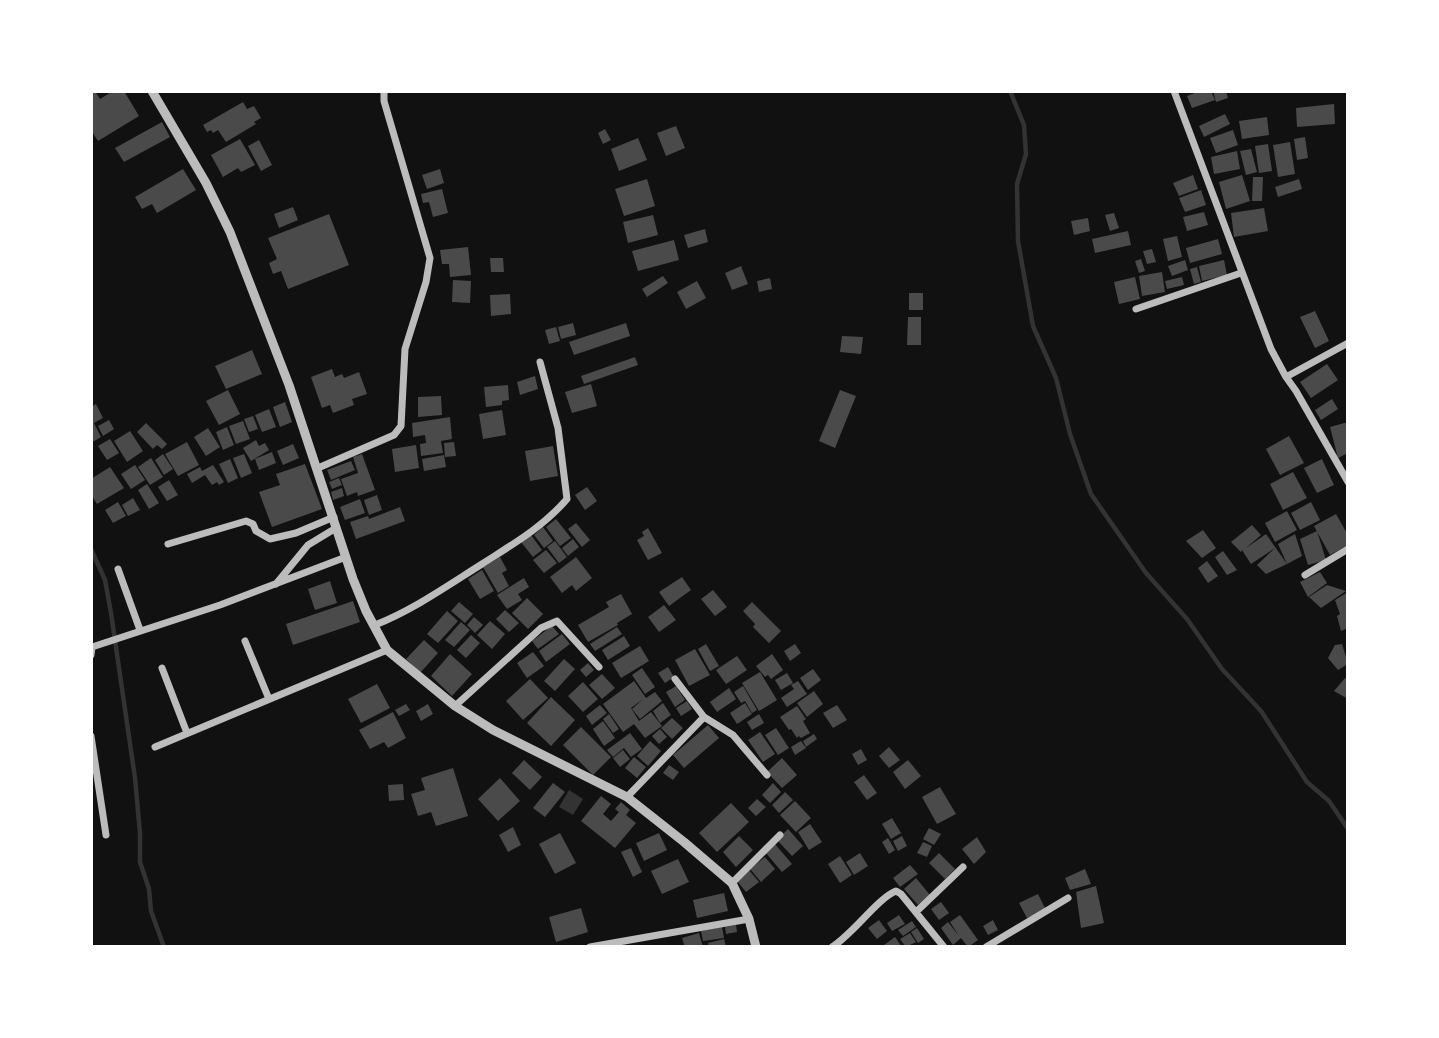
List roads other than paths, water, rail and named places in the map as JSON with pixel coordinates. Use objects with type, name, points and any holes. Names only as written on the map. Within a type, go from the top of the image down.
[{"type":"street","points":[[152,91],[206,183],[230,232],[289,385],[346,558],[366,611],[387,650],[455,706],[493,730],[627,797],[732,883],[749,919],[756,947]]},
{"type":"street","points":[[318,468],[394,435],[401,426],[405,349],[426,282],[430,258],[384,101],[384,91]]},
{"type":"street","points":[[1174,91],[1271,349],[1348,482]]},
{"type":"street","points":[[1136,309],[1241,273]]},
{"type":"street","points":[[1286,377],[1348,343]]},
{"type":"street","points":[[374,625],[399,615],[517,541],[551,518],[567,499],[558,428],[540,362]]},
{"type":"street","points":[[168,544],[248,521],[256,531],[270,539],[296,533],[334,517]]},
{"type":"street","points":[[275,585],[308,545],[336,528]]},
{"type":"street","points":[[1305,575],[1348,549]]},
{"type":"street","points":[[91,648],[346,558]]},
{"type":"street","points":[[118,569],[140,630]]},
{"type":"street","points":[[455,706],[541,628],[558,621],[599,667]]},
{"type":"street","points":[[245,641],[269,699]]},
{"type":"street","points":[[155,747],[387,650]]},
{"type":"street","points":[[162,668],[187,733]]},
{"type":"street","points":[[675,679],[704,717],[733,735],[767,775]]},
{"type":"street","points":[[627,797],[704,717]]},
{"type":"street","points":[[91,736],[106,835]]},
{"type":"street","points":[[732,883],[780,835]]},
{"type":"street","points":[[916,912],[963,867]]},
{"type":"street","points":[[832,947],[844,940],[896,891],[944,947]]},
{"type":"street","points":[[986,947],[1068,898]]},
{"type":"street","points":[[590,947],[749,919]]},
{"type":"waterway","points":[[1010,91],[1024,125],[1026,154],[1017,184],[1018,241],[1033,326],[1056,378],[1070,434],[1091,494],[1146,573],[1187,619],[1222,669],[1261,711],[1307,782],[1329,801],[1348,829]]},
{"type":"waterway","points":[[91,549],[105,580],[111,613],[135,778],[140,862],[149,889],[151,911],[164,947]]}]
